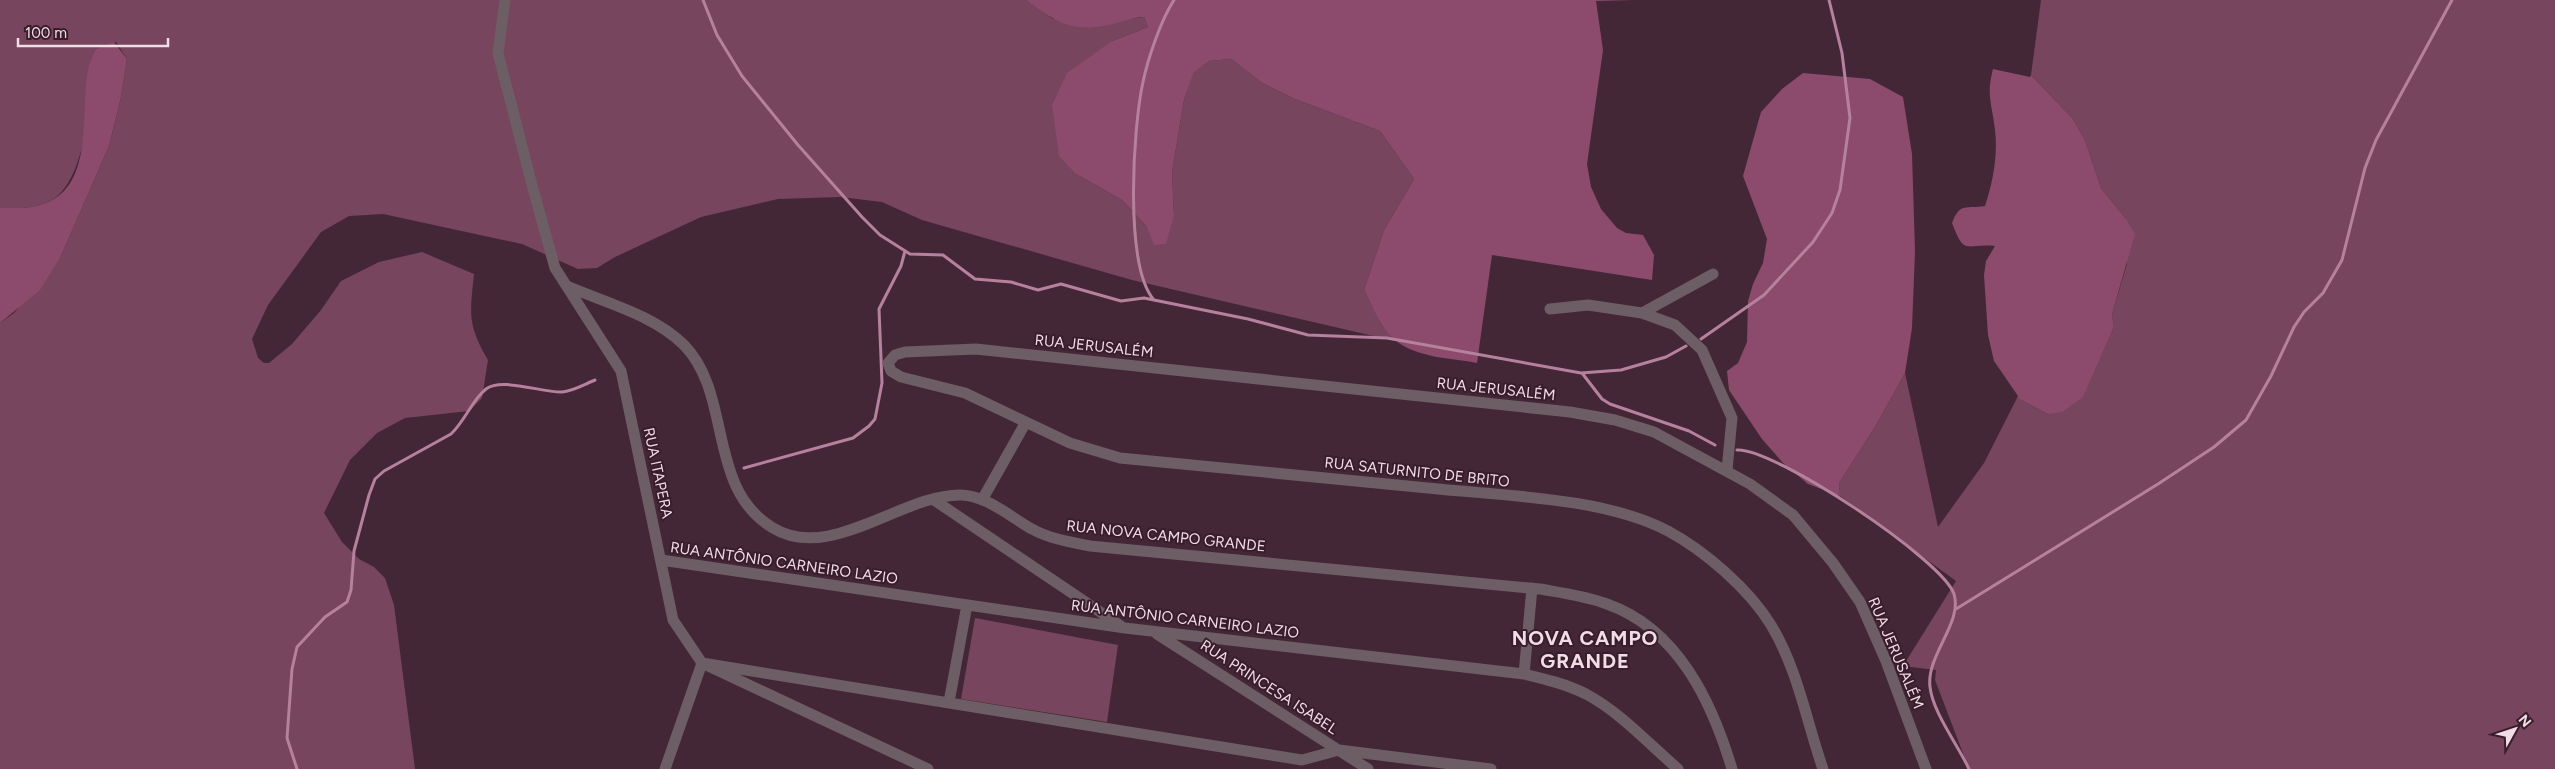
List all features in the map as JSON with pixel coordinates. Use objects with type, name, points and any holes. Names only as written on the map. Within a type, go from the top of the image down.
[{"type":"street","name":"RUA ITAPERA","points":[[505,0],[498,53],[555,268],[621,370],[673,620],[702,663]]},
{"type":"street","points":[[1642,313],[1713,274]]},
{"type":"street","name":"RUA NOVA CAMPO GRANDE","points":[[567,286],[662,326],[685,346],[697,363],[706,382],[728,467],[738,491],[754,514],[772,528],[791,537],[812,539],[835,534],[934,500],[961,495],[982,500],[1047,536],[1090,546],[1532,588],[1572,594],[1608,604],[1640,621],[1668,644],[1688,668],[1707,703],[1724,742],[1732,769]]},
{"type":"street","points":[[1550,309],[1588,305],[1642,313],[1675,325],[1702,350],[1732,418],[1727,470]]},
{"type":"street","name":"RUA JERUSALÉM","points":[[888,363],[895,355],[905,352],[976,349],[1570,412],[1615,420],[1654,432],[1727,470],[1793,515],[1833,563],[1860,602],[1886,661],[1926,769]]},
{"type":"street","name":"RUA SATURNITO DE BRITO","points":[[888,363],[890,371],[901,376],[965,393],[1070,444],[1120,458],[1555,500],[1630,517],[1667,531],[1704,555],[1738,586],[1770,624],[1794,669],[1819,767]]},
{"type":"street","points":[[982,500],[1026,422]]},
{"type":"street","points":[[934,500],[1125,628]]},
{"type":"street","name":"RUA ANTÔNIO CARNEIRO LAZIO","points":[[661,560],[1125,628],[1524,674],[1554,681],[1587,694],[1678,769]]},
{"type":"street","points":[[1524,674],[1532,588]]},
{"type":"street","points":[[949,702],[967,605]]},
{"type":"street","name":"RUA PRINCESA ISABEL","points":[[1153,631],[1368,769]]},
{"type":"street","points":[[702,663],[1302,760],[1339,750],[1491,769]]},
{"type":"street","points":[[665,769],[702,663]]},
{"type":"street","points":[[702,663],[928,769]]},
{"type":"shaded area","points":[[0,0],[1026,0],[1053,19],[1131,19],[1144,17],[1148,27],[1112,41],[1076,174],[1122,200],[1147,227],[1174,215],[1172,172],[1184,100],[1194,71],[1209,61],[1231,59],[1262,83],[1295,99],[1380,131],[1414,179],[1384,230],[1364,290],[1381,324],[1395,341],[1132,280],[922,220],[882,202],[840,197],[778,199],[701,217],[615,257],[597,268],[578,269],[522,244],[383,214],[349,216],[321,232],[268,305],[252,339],[258,358],[264,363],[269,363],[292,344],[321,310],[341,281],[379,262],[422,252],[474,274],[471,309],[473,328],[488,360],[482,398],[469,411],[405,418],[377,433],[350,460],[324,513],[342,542],[359,559],[374,567],[385,578],[394,605],[415,769],[0,769],[0,323],[14,313],[61,256],[109,146],[121,97],[127,59],[116,42],[96,49],[85,135],[71,178],[60,193],[40,205],[23,208],[0,208]]},
{"type":"shaded area","points":[[1026,0],[1633,0],[1596,1],[1603,50],[1587,164],[1591,187],[1601,209],[1617,228],[1626,233],[1643,235],[1654,255],[1652,280],[1492,255],[1477,363],[1424,354],[1404,346],[1385,330],[1364,290],[1384,230],[1414,179],[1380,131],[1295,99],[1262,83],[1231,59],[1209,61],[1194,72],[1184,100],[1172,172],[1174,215],[1166,244],[1154,245],[1147,227],[1122,200],[1076,174],[1059,156],[1052,105],[1067,73],[1112,41],[1148,27],[1144,17],[1103,26],[1080,27],[1053,18]]},
{"type":"shaded area","points":[[2041,0],[2555,0],[2555,769],[1969,769],[1935,680],[1936,670],[1903,666],[1956,581],[1840,496],[1839,483],[1875,427],[1905,373],[1938,527],[1984,463],[2017,398],[2048,414],[2083,396],[2114,327],[2112,314],[2127,264],[2126,219],[2101,188],[2085,140],[2073,119],[2031,75]]},
{"type":"shaded area","points":[[114,42],[127,59],[121,97],[109,146],[61,256],[40,290],[0,323],[0,208],[29,207],[46,203],[62,193],[72,180],[79,163],[82,144],[89,65],[96,49]]},
{"type":"shaded area","points":[[1993,69],[2030,77],[2031,75],[2073,119],[2085,140],[2101,188],[2126,219],[2135,234],[2112,314],[2114,327],[2083,397],[2062,412],[2048,414],[2017,398],[2018,396],[1994,361],[1988,335],[1984,275],[1986,261],[1995,246],[1967,246],[1963,244],[1956,234],[1952,223],[1961,209],[1985,206],[1990,188],[1996,149],[1990,100]]},
{"type":"shaded area","points":[[1803,73],[1870,79],[1903,97],[1912,154],[1915,251],[1912,328],[1905,373],[1875,427],[1839,483],[1840,496],[1808,484],[1783,463],[1762,439],[1729,390],[1727,371],[1738,363],[1747,342],[1748,301],[1753,284],[1763,263],[1767,239],[1743,176],[1761,112],[1782,89]]},
{"type":"shaded area","points":[[975,618],[1118,645],[1107,722],[961,699]]},
{"type":"waterway","points":[[703,0],[717,35],[742,76],[798,145],[862,217],[880,235],[910,254],[943,255],[975,279],[1011,282],[1038,290],[1061,284],[1121,301],[1144,298],[1248,319],[1308,335],[1387,338],[1581,373],[1621,370],[1666,357],[1686,346]]},
{"type":"waterway","points":[[1154,300],[1145,283],[1138,258],[1134,195],[1136,130],[1145,72],[1160,28],[1174,0]]},
{"type":"waterway","points":[[1701,339],[1764,295],[1813,242],[1832,213],[1840,190],[1850,118],[1842,53],[1829,0]]},
{"type":"waterway","points":[[1956,609],[2158,484],[2214,447],[2246,420],[2271,376],[2294,327],[2304,312],[2323,293],[2342,260],[2365,168],[2376,140],[2452,0]]},
{"type":"waterway","points":[[744,468],[853,438],[875,419],[882,383],[879,309],[901,266],[905,251]]},
{"type":"waterway","points":[[1582,373],[1602,399],[1610,404],[1689,431],[1715,445]]},
{"type":"waterway","points":[[297,769],[287,738],[292,669],[297,647],[325,617],[347,602],[351,590],[354,551],[375,479],[384,471],[451,434],[486,389],[493,386],[512,385],[562,392],[575,389],[595,380]]},
{"type":"waterway","points":[[1737,450],[1756,454],[1785,466],[1819,485],[1890,533],[1921,557],[1943,578],[1954,594],[1955,605],[1949,628],[1933,663],[1930,687],[1941,718],[1969,769]]},
{"type":"district","name":"NOVA CAMPO GRANDE","points":[[1585,650]]}]
